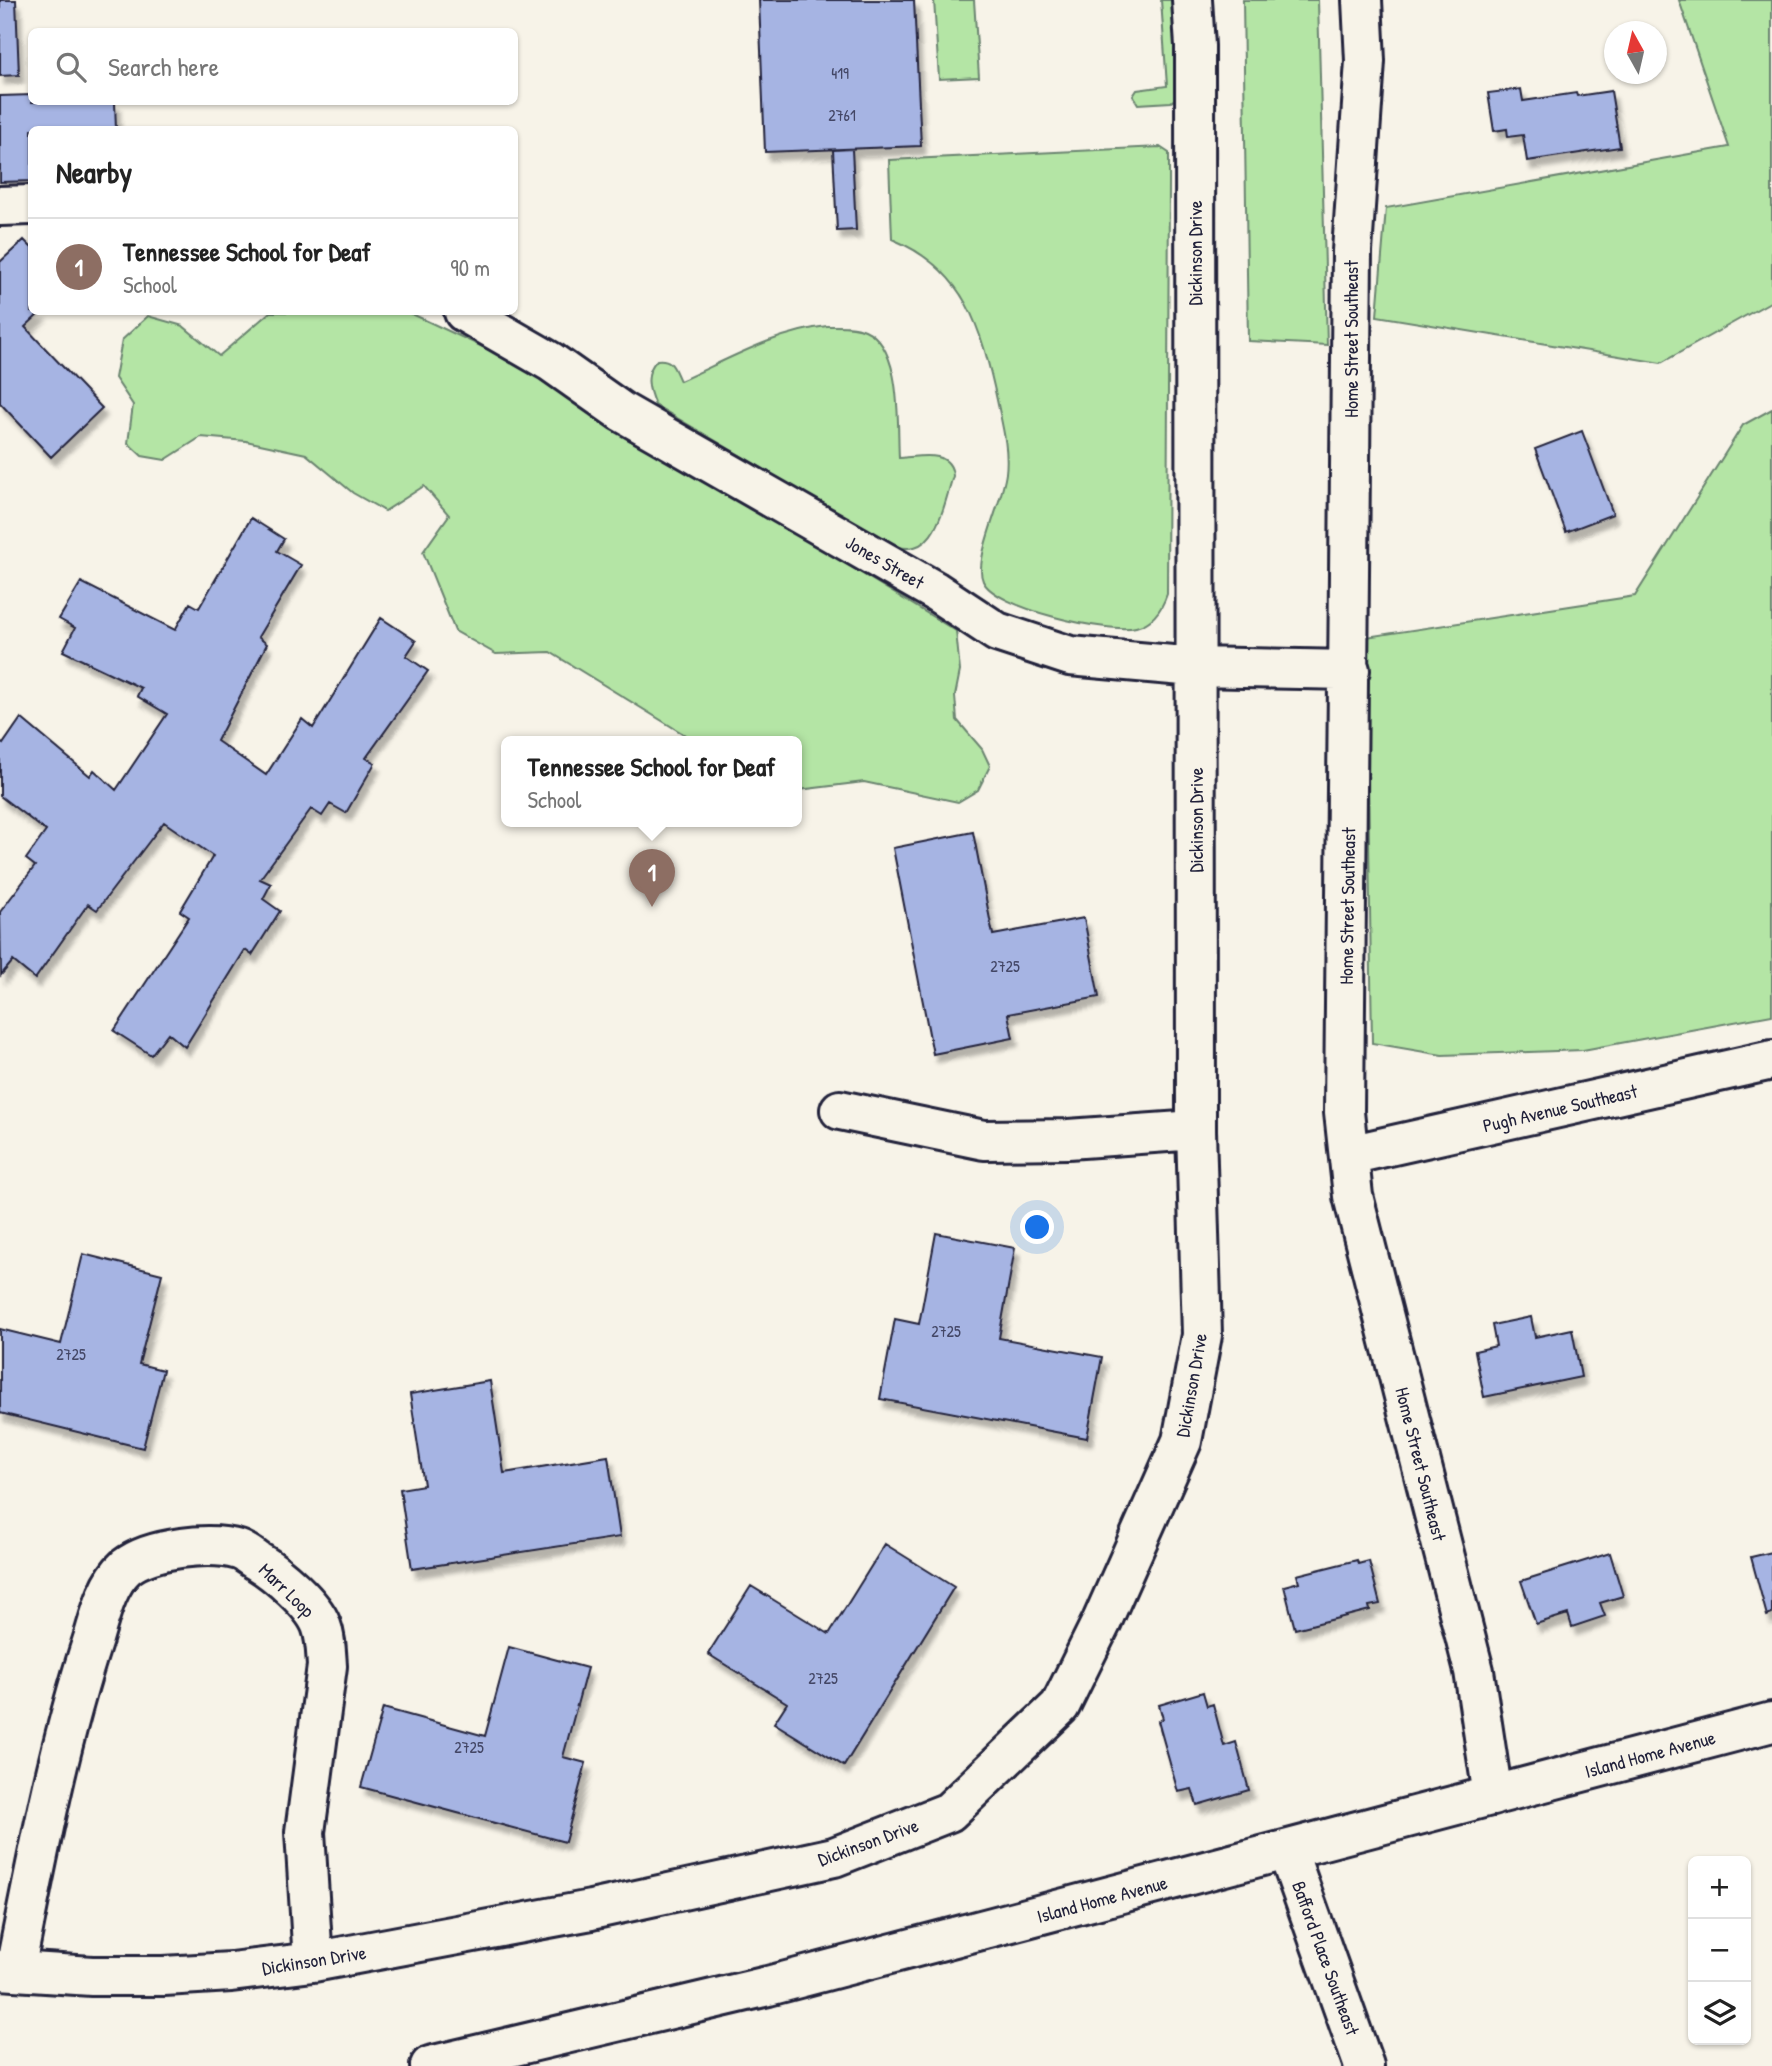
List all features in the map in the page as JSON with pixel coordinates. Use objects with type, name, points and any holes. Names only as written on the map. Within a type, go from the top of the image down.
[{"type":"street","name":"Dickinson Drive","points":[[8,1970],[92,1976],[164,1976],[231,1972],[313,1962],[591,1910],[834,1857],[949,1812],[1060,1706],[1102,1621],[1182,1441],[1202,1335],[1196,1130],[1195,46],[1192,0]]},
{"type":"street","name":"Home Street Southeast","points":[[1362,0],[1365,61],[1352,251],[1344,1112],[1353,1196],[1474,1671],[1493,1796]]},
{"type":"street","points":[[0,206],[28,205]]},
{"type":"street","name":"Jones Street","points":[[469,315],[551,362],[622,412],[923,584],[997,632],[1070,656],[1195,667],[1350,670]]},
{"type":"street","name":"Pugh Avenue Southeast","points":[[1349,1155],[1772,1060]]},
{"type":"street","points":[[840,1111],[984,1140],[1068,1139],[1196,1130]]},
{"type":"street","name":"Marr Loop","points":[[8,1970],[35,1875],[80,1678],[111,1588],[126,1568],[154,1552],[197,1546],[239,1550],[262,1564],[306,1604],[320,1622],[326,1642],[327,1667],[305,1832],[313,1962]]},
{"type":"street","name":"Island Home Avenue","points":[[430,2066],[768,1986],[1772,1722]]},
{"type":"street","name":"Bafford Place Southeast","points":[[1287,1850],[1364,2066]]},
{"type":"green space","points":[[934,0],[974,0],[979,77],[939,79]]},
{"type":"green space","points":[[1161,0],[1175,0],[1177,97],[1171,102],[1138,104],[1133,96],[1137,90],[1167,86]]},
{"type":"green space","points":[[1243,0],[1318,0],[1327,345],[1248,341]]},
{"type":"green space","points":[[1679,0],[1772,0],[1772,301],[1661,363],[1377,316],[1386,208],[1729,147]]},
{"type":"green space","points":[[1160,147],[1169,153],[1167,594],[1156,615],[1142,625],[1102,627],[1053,617],[1008,601],[992,591],[983,581],[982,559],[1004,485],[1007,464],[997,400],[976,326],[954,285],[937,267],[917,252],[892,239],[889,160]]},
{"type":"green space","points":[[267,315],[414,315],[517,363],[956,631],[960,671],[955,696],[957,720],[982,749],[990,766],[978,790],[958,802],[864,782],[802,790],[802,736],[687,736],[550,652],[496,654],[455,631],[423,552],[449,515],[424,486],[385,511],[353,493],[306,454],[246,441],[201,437],[165,460],[142,456],[128,443],[133,405],[115,378],[122,340],[148,316],[183,326],[219,356]]},
{"type":"green space","points":[[827,326],[865,330],[877,339],[886,352],[896,387],[899,458],[933,456],[947,461],[951,467],[953,476],[941,516],[927,539],[917,546],[905,548],[890,544],[655,405],[648,381],[650,370],[657,360],[670,363],[680,381],[770,341]]},
{"type":"green space","points":[[1772,409],[1772,1015],[1583,1050],[1442,1055],[1372,1043],[1366,637],[1635,596],[1743,425]]},
{"type":"building","points":[[0,0],[16,0],[19,75],[0,76]]},
{"type":"building","points":[[759,0],[914,0],[921,146],[765,152]]},
{"type":"building","points":[[1521,89],[1523,101],[1611,91],[1620,147],[1527,161],[1523,135],[1508,137],[1507,129],[1494,131],[1488,93]]},
{"type":"building","points":[[28,95],[28,105],[115,105],[116,126],[28,126],[28,181],[0,182],[0,96]]},
{"type":"building","points":[[852,149],[856,230],[837,231],[833,150]]},
{"type":"building","points":[[24,240],[28,244],[28,315],[38,315],[25,327],[102,408],[51,457],[0,403],[0,262]]},
{"type":"building","points":[[1582,431],[1613,514],[1566,532],[1535,449]]},
{"type":"building","points":[[251,518],[284,539],[277,551],[301,565],[258,637],[267,644],[217,741],[266,775],[302,719],[313,728],[381,618],[416,641],[406,656],[428,671],[366,758],[375,763],[346,813],[330,804],[322,816],[311,809],[260,879],[271,884],[263,899],[280,911],[252,955],[245,950],[185,1047],[168,1033],[151,1055],[114,1031],[189,917],[180,911],[213,856],[164,822],[97,910],[88,904],[35,979],[13,961],[1,975],[0,912],[35,866],[26,859],[46,831],[0,796],[0,742],[3,744],[21,718],[90,776],[94,770],[116,790],[167,714],[137,696],[141,688],[63,651],[75,628],[59,619],[81,582],[175,630],[190,603],[199,608]]},
{"type":"building","points":[[973,832],[993,935],[1084,918],[1099,997],[1008,1014],[1013,1038],[933,1054],[893,848]]},
{"type":"building","points":[[936,1233],[1015,1248],[999,1338],[1102,1357],[1087,1438],[880,1399],[895,1319],[919,1324]]},
{"type":"building","points":[[83,1254],[162,1274],[139,1364],[163,1370],[143,1448],[0,1413],[0,1329],[61,1344]]},
{"type":"building","points":[[1531,1317],[1535,1337],[1572,1329],[1581,1377],[1484,1397],[1475,1351],[1496,1346],[1492,1325]]},
{"type":"building","points":[[490,1381],[504,1473],[608,1456],[620,1537],[412,1569],[400,1489],[424,1485],[410,1394]]},
{"type":"building","points":[[885,1544],[954,1587],[844,1766],[774,1723],[787,1703],[708,1654],[751,1586],[829,1634]]},
{"type":"building","points":[[1772,1552],[1772,1614],[1767,1616],[1751,1557]]},
{"type":"building","points":[[1610,1553],[1623,1596],[1600,1603],[1605,1616],[1572,1627],[1568,1614],[1536,1624],[1521,1581]]},
{"type":"building","points":[[1357,1560],[1358,1564],[1369,1561],[1380,1604],[1369,1606],[1370,1610],[1295,1629],[1284,1586],[1299,1582],[1297,1575]]},
{"type":"building","points":[[509,1647],[587,1668],[563,1757],[586,1763],[565,1842],[361,1787],[383,1708],[485,1736]]},
{"type":"building","points":[[1203,1692],[1207,1706],[1213,1704],[1224,1746],[1236,1742],[1249,1790],[1197,1805],[1192,1789],[1178,1792],[1158,1721],[1163,1719],[1159,1705]]},
{"type":"place","name":"Tennessee School for Deaf","points":[[652,907]]}]
